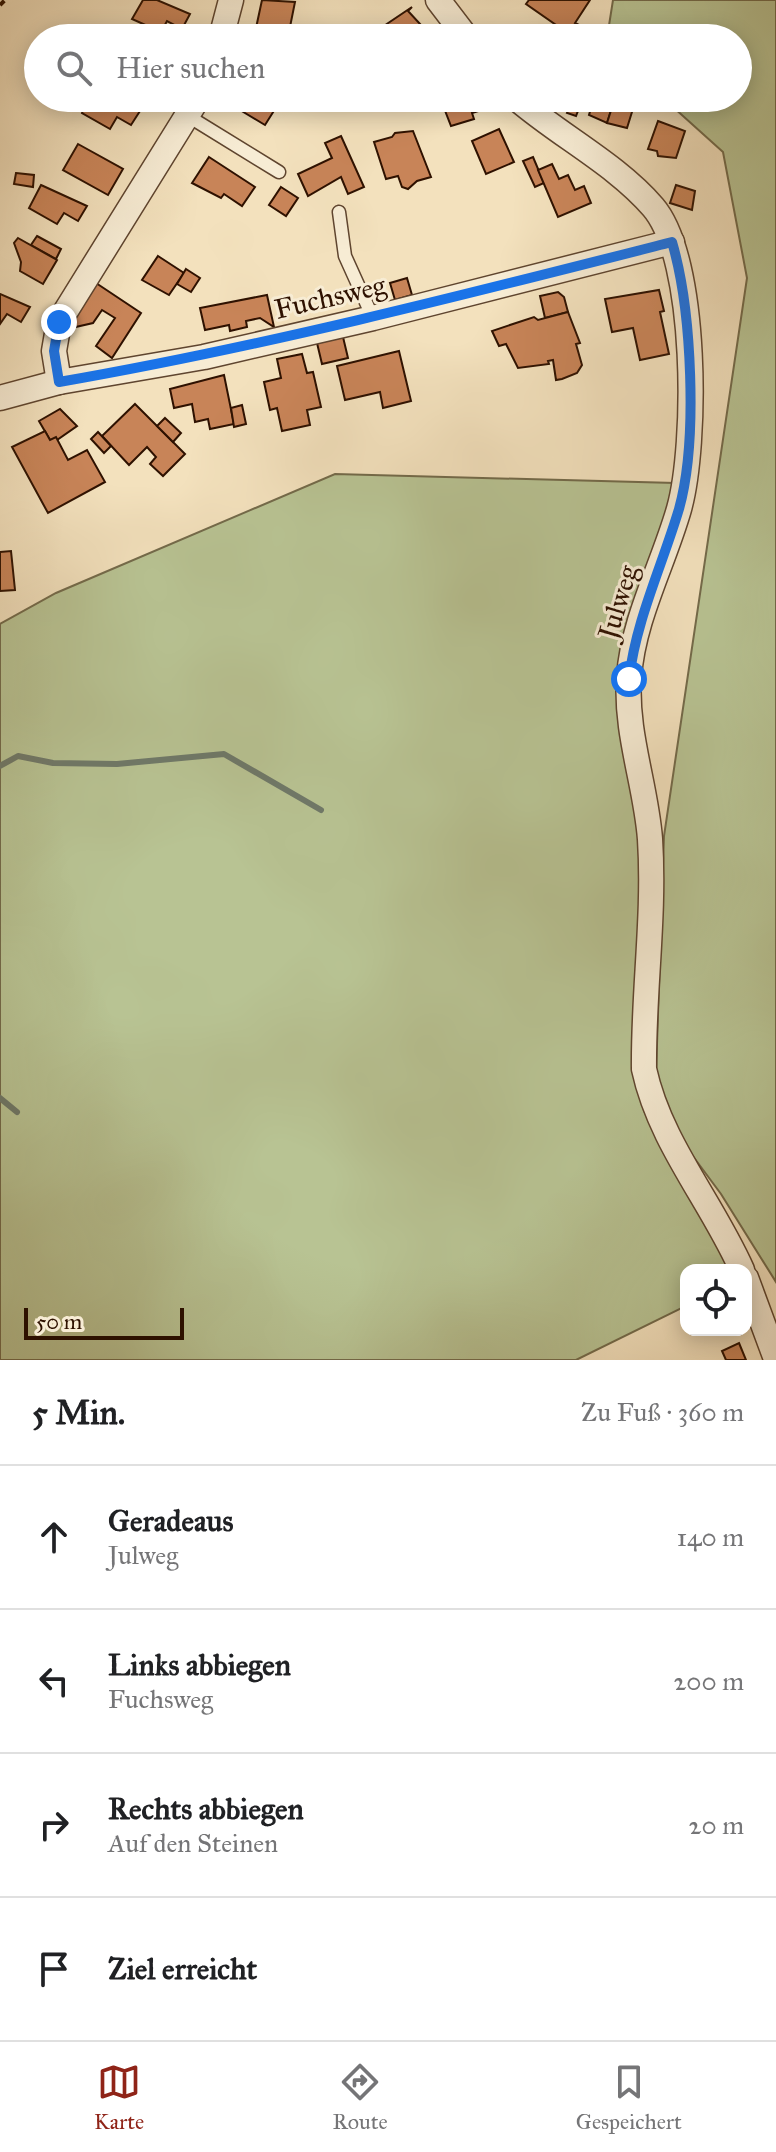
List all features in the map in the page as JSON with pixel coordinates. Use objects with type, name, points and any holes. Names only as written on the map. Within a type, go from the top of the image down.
[{"type":"street","points":[[225,24],[231,0]]},
{"type":"street","points":[[438,0],[456,24]]},
{"type":"street","points":[[59,382],[54,351],[59,322],[98,254],[190,112]]},
{"type":"street","name":"Julweg","points":[[533,112],[629,183],[655,209],[672,242],[686,304],[688,435],[680,505],[642,616],[629,679],[631,728],[650,837],[644,1069],[652,1105],[664,1132],[724,1228],[739,1264]]},
{"type":"street","name":"Fuchsweg","points":[[0,398],[59,382],[204,357],[373,318],[672,242]]},
{"type":"street","points":[[752,1294],[776,1359]]},
{"type":"lane","points":[[200,112],[279,172]]},
{"type":"lane","points":[[339,212],[345,256],[373,318]]},
{"type":"path","points":[[0,5],[5,0]]},
{"type":"green space","points":[[613,0],[776,0],[776,1282],[721,1194],[672,1128],[656,1074],[664,836],[747,278],[723,152],[679,112],[752,112],[752,24],[609,24]]},
{"type":"green space","points":[[335,474],[675,483],[633,617],[641,830],[640,1092],[644,1111],[728,1264],[680,1264],[680,1309],[576,1360],[0,1360],[0,624],[56,593]]},
{"type":"building","points":[[143,0],[157,0],[190,14],[185,24],[167,21],[165,24],[143,24],[132,19]]},
{"type":"building","points":[[262,0],[295,2],[291,24],[257,24]]},
{"type":"building","points":[[529,0],[590,0],[577,24],[555,24],[526,4]]},
{"type":"building","points":[[412,7],[408,11],[420,24],[387,24]]},
{"type":"building","points":[[139,112],[131,125],[117,117],[110,129],[82,113]]},
{"type":"building","points":[[243,112],[273,112],[265,125]]},
{"type":"building","points":[[446,112],[475,112],[472,113],[474,119],[451,126]]},
{"type":"building","points":[[590,112],[611,112],[607,123],[589,115]]},
{"type":"building","points":[[611,112],[632,112],[627,128],[607,123]]},
{"type":"building","points":[[658,121],[685,131],[676,158],[658,156],[657,151],[648,149]]},
{"type":"building","points":[[499,129],[514,162],[486,174],[472,141]]},
{"type":"building","points":[[413,131],[431,177],[417,181],[408,189],[402,187],[398,176],[386,179],[374,142],[392,137],[395,133]]},
{"type":"building","points":[[341,136],[364,187],[348,194],[341,177],[308,196],[298,174],[332,158],[325,143]]},
{"type":"building","points":[[78,144],[123,169],[108,195],[63,170]]},
{"type":"building","points":[[209,157],[255,187],[242,206],[224,194],[221,198],[192,183]]},
{"type":"building","points":[[533,157],[544,183],[535,187],[523,161]]},
{"type":"building","points":[[552,164],[559,179],[568,175],[575,190],[584,186],[591,203],[558,217],[538,170]]},
{"type":"building","points":[[16,173],[34,175],[33,187],[14,184]]},
{"type":"building","points":[[41,185],[87,206],[78,221],[64,213],[57,224],[29,208]]},
{"type":"building","points":[[676,185],[695,191],[692,210],[670,203]]},
{"type":"building","points":[[281,187],[298,198],[286,216],[269,205]]},
{"type":"building","points":[[37,236],[61,249],[56,259],[31,245]]},
{"type":"building","points":[[18,238],[57,260],[43,284],[20,271],[21,262],[14,243]]},
{"type":"building","points":[[158,256],[184,273],[169,295],[142,280]]},
{"type":"building","points":[[186,269],[200,278],[191,292],[177,284]]},
{"type":"building","points":[[407,278],[412,295],[395,300],[390,283]]},
{"type":"building","points":[[96,283],[141,313],[112,358],[96,346],[115,318],[102,310],[93,323],[67,329]]},
{"type":"building","points":[[659,290],[664,311],[660,312],[669,354],[640,360],[633,328],[612,332],[605,299]]},
{"type":"building","points":[[558,292],[564,297],[568,312],[545,318],[540,296]]},
{"type":"building","points":[[0,294],[30,307],[21,322],[7,314],[0,324]]},
{"type":"building","points":[[267,295],[274,327],[260,318],[246,321],[247,327],[230,331],[229,325],[205,330],[200,308]]},
{"type":"building","points":[[568,312],[580,343],[576,344],[582,365],[577,373],[562,379],[556,380],[553,360],[548,361],[549,364],[518,368],[506,344],[499,346],[492,331],[534,317],[538,320]]},
{"type":"building","points":[[343,337],[348,358],[322,364],[317,343]]},
{"type":"building","points":[[399,351],[411,401],[383,408],[380,392],[345,400],[337,366]]},
{"type":"building","points":[[302,354],[307,373],[313,372],[321,407],[307,410],[310,425],[282,431],[277,408],[270,410],[264,382],[281,378],[277,359]]},
{"type":"building","points":[[224,375],[234,424],[210,429],[208,419],[195,422],[192,404],[174,408],[170,389]]},
{"type":"building","points":[[135,404],[185,454],[163,476],[150,464],[156,457],[147,447],[129,465],[102,436]]},
{"type":"building","points":[[242,405],[246,424],[234,427],[231,408]]},
{"type":"building","points":[[60,409],[77,426],[57,440],[50,440],[39,421]]},
{"type":"building","points":[[165,418],[181,433],[173,442],[157,426]]},
{"type":"building","points":[[45,431],[50,440],[56,437],[68,460],[87,450],[105,482],[48,513],[12,447]]},
{"type":"building","points":[[98,432],[111,446],[104,453],[91,439]]},
{"type":"building","points":[[11,551],[15,590],[0,591],[0,552]]},
{"type":"building","points":[[739,1343],[746,1360],[726,1360],[722,1351]]},
{"type":"waterway","points":[[0,766],[18,756],[53,763],[117,764],[224,754],[321,810]]},
{"type":"waterway","points":[[0,1098],[17,1112]]},
{"type":"route","points":[[59,322],[54,351],[59,382],[204,357],[373,318],[672,242],[686,304],[688,435],[680,505],[642,616],[629,679]]}]
